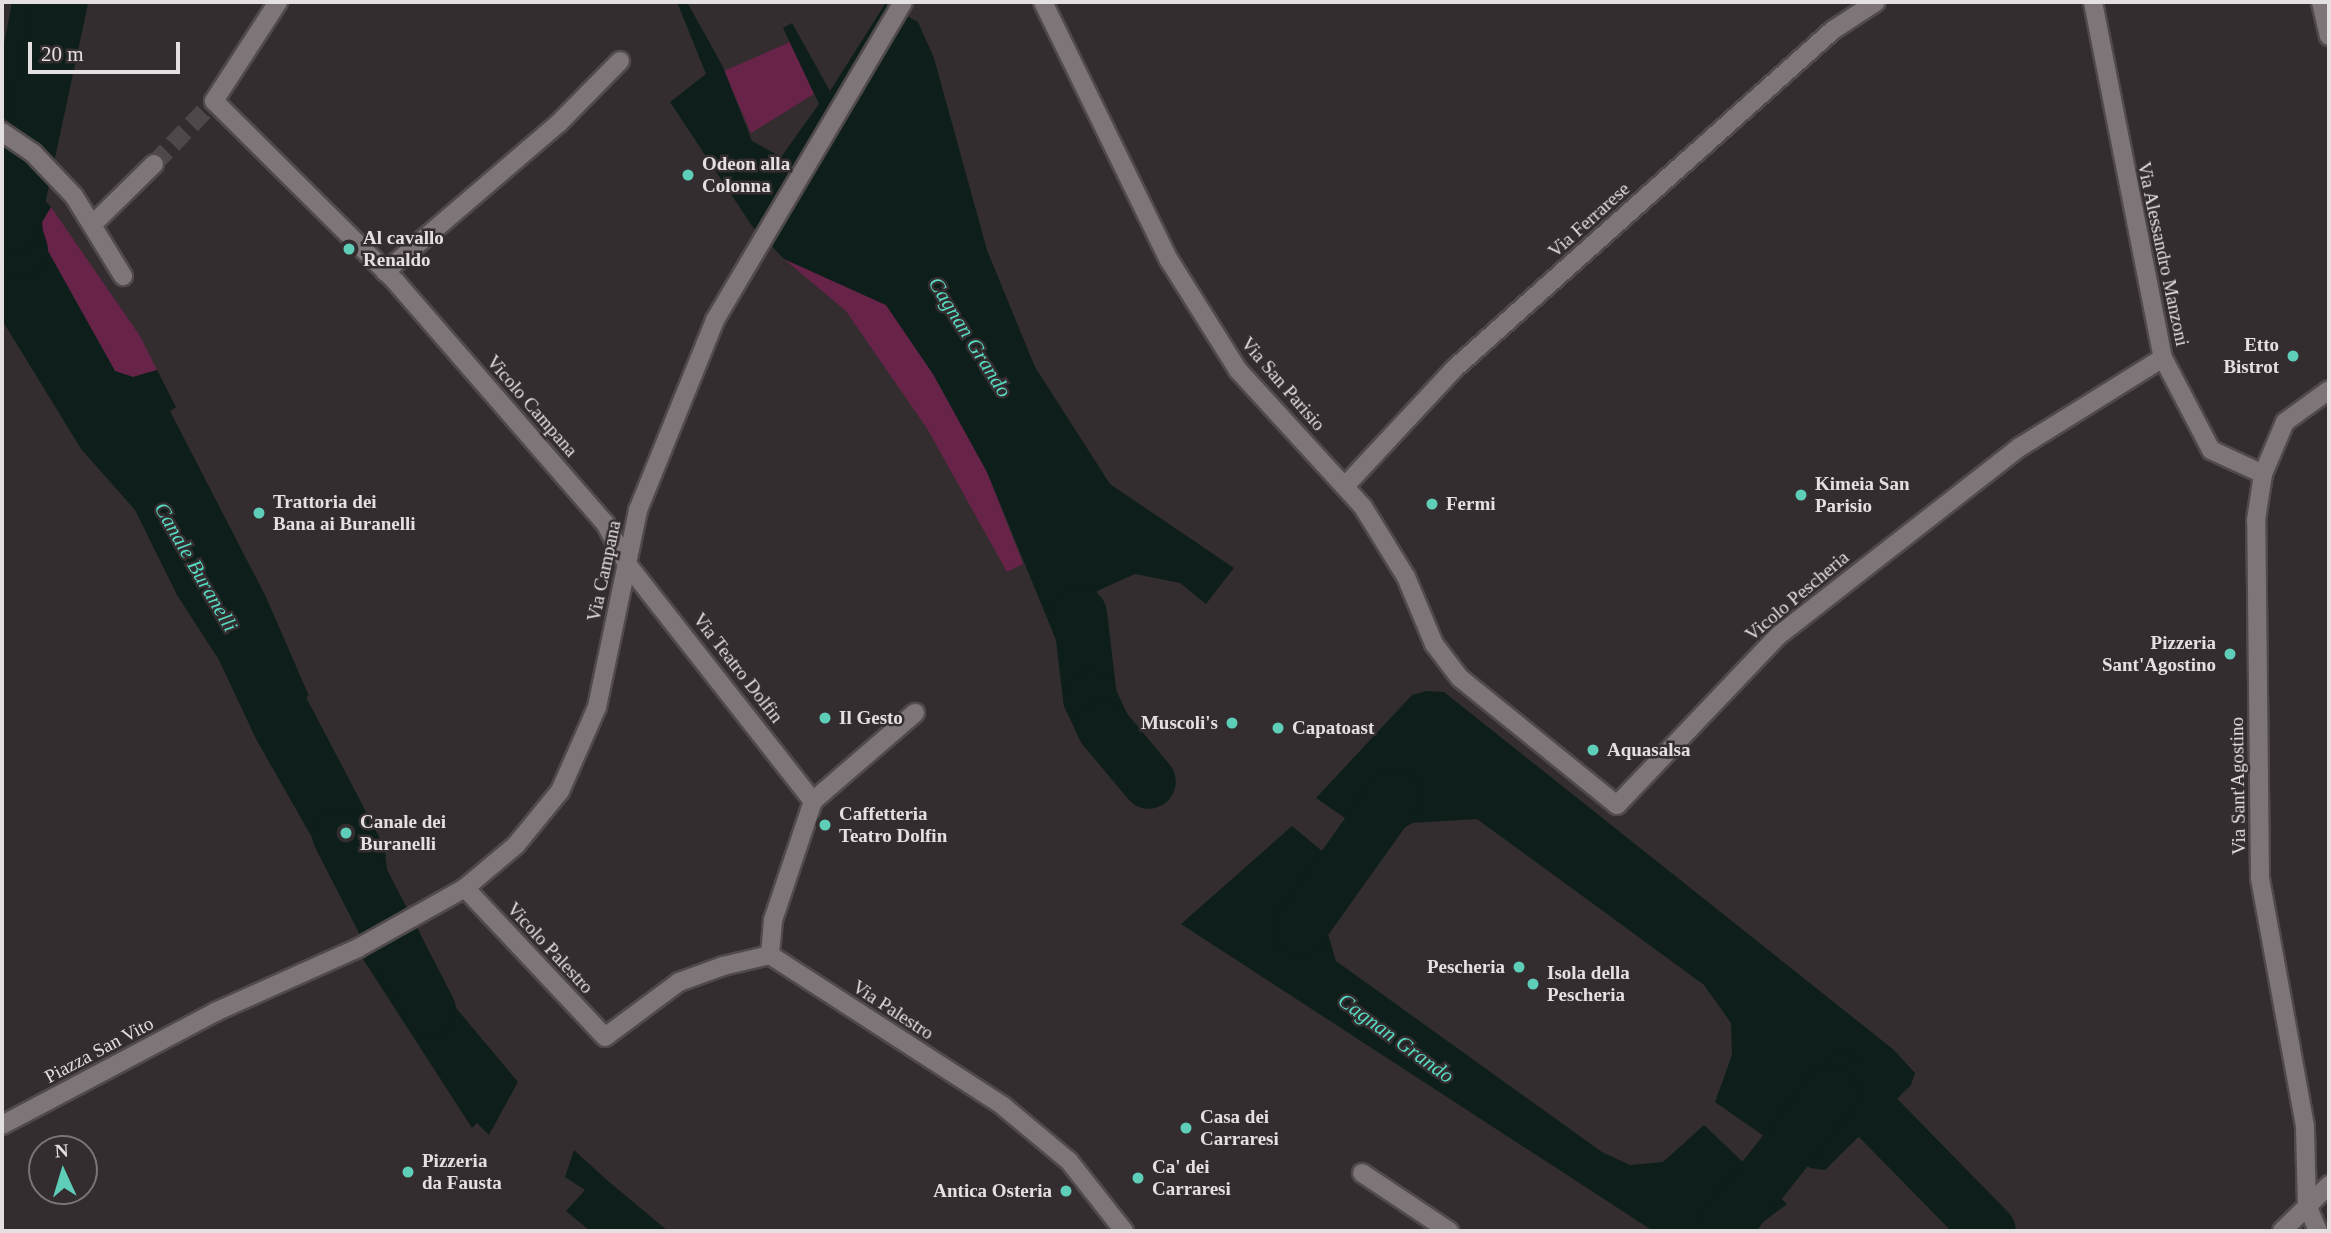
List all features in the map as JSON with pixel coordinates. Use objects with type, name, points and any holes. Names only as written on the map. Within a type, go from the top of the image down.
[{"type":"street","name":"Vicolo Campana","points":[[278,2],[214,101],[391,277],[605,523],[627,564]]},
{"type":"street","name":"Via Campana","points":[[215,1012],[358,948],[465,888],[516,845],[559,791],[576,759],[597,707],[638,510],[709,333],[753,254],[904,2]]},
{"type":"street","name":"Via San Parisio","points":[[1043,2],[1090,106],[1169,260],[1238,370],[1346,485],[1406,576],[1434,644]]},
{"type":"street","name":"Via Ferrarese","points":[[1346,485],[1455,368],[1833,30],[1876,2]]},
{"type":"street","name":"Via Alessandro Manzoni","points":[[2093,2],[2163,358],[2211,450],[2263,474]]},
{"type":"street","points":[[2321,2],[2329,36]]},
{"type":"street","points":[[391,277],[559,123],[620,61]]},
{"type":"street","points":[[2,132],[33,153],[74,196],[94,223],[123,276]]},
{"type":"street","points":[[94,223],[154,164]]},
{"type":"street","name":"Vicolo Pescheria","points":[[1434,644],[1460,678],[1617,805],[1779,635],[2020,447],[2163,358]]},
{"type":"street","name":"Via Sant'Agostino","points":[[2306,1206],[2305,1126],[2260,878],[2256,520],[2263,474],[2285,422],[2329,390]]},
{"type":"street","name":"Via Teatro Dolfin","points":[[627,564],[813,801]]},
{"type":"street","points":[[770,956],[773,920],[813,801],[915,713]]},
{"type":"street","name":"Vicolo Palestro","points":[[465,888],[605,1037],[679,982],[723,965],[770,956]]},
{"type":"street","name":"Via Palestro","points":[[770,956],[1003,1106],[1069,1161],[1124,1231]]},
{"type":"street","name":"Piazza San Vito","points":[[2,1125],[215,1012]]},
{"type":"street","points":[[1362,1173],[1449,1231]]},
{"type":"street","points":[[2282,1231],[2329,1185]]},
{"type":"street","points":[[2306,1206],[2318,1231]]},
{"type":"shaded area","points":[[790,42],[814,94],[751,133],[724,71]]},
{"type":"shaded area","points":[[51,207],[140,336],[157,370],[133,377],[115,371],[44,244],[42,222]]},
{"type":"shaded area","points":[[784,259],[886,305],[933,374],[987,472],[1023,564],[1007,572],[928,430],[846,311]]},
{"type":"water","points":[[12,2],[73,2],[43,145],[2,117],[2,54]]},
{"type":"water","points":[[677,2],[687,2],[723,67],[752,141],[781,157],[819,104],[783,28],[792,23],[830,91],[885,4],[918,22],[934,58],[987,250],[1035,367],[1110,484],[1234,568],[1206,604],[1180,583],[1135,574],[1097,591],[1098,685],[1077,691],[987,472],[933,374],[886,305],[784,259],[752,226],[670,102],[706,74]]},
{"type":"water","points":[[2,166],[33,187],[51,207],[42,222],[44,244],[115,371],[133,377],[157,370],[176,407],[170,411],[266,597],[309,696],[306,697],[385,848],[389,894],[352,908],[256,739],[219,660],[177,595],[135,510],[81,449],[2,320]]},
{"type":"water","points":[[1426,691],[1444,692],[1894,1050],[1915,1073],[1911,1085],[1825,1170],[1810,1168],[1715,1102],[1732,1055],[1731,1023],[1704,985],[1477,819],[1413,823],[1378,841],[1316,798],[1412,695]]},
{"type":"water","points":[[1292,826],[1357,880],[1327,931],[1336,961],[1602,1152],[1630,1165],[1663,1162],[1704,1125],[1787,1204],[1751,1231],[1653,1231],[1181,924]]},
{"type":"water","points":[[412,936],[446,996],[518,1082],[489,1135],[477,1123],[472,1128],[361,956]]},
{"type":"water","points":[[574,1150],[668,1231],[590,1231],[566,1211],[585,1190],[565,1177]]},
{"type":"waterway","name":"Canale Buranelli","points":[[21,250],[13,225],[61,2]]},
{"type":"waterway","points":[[1080,614],[1090,698],[1104,728],[1149,782]]},
{"type":"waterway","name":"Cagnan Grando","points":[[1300,928],[1395,795]]},
{"type":"waterway","name":"Canale Buranelli","points":[[339,835],[429,1010]]},
{"type":"waterway","name":"Cagnan Grando","points":[[1842,1081],[1989,1231]]},
{"type":"waterway","name":"Cagnan Grando","points":[[1722,1231],[1831,1093]]},
{"type":"tunnel","points":[[154,164],[214,101]]},
{"type":"place","name":"Odeon alla Colonna","points":[[688,175]]},
{"type":"place","name":"Al cavallo Renaldo","points":[[349,249]]},
{"type":"place","name":"Etto Bistrot","points":[[2293,356]]},
{"type":"place","name":"Kimeia San Parisio","points":[[1801,495]]},
{"type":"place","name":"Fermi","points":[[1432,504]]},
{"type":"place","name":"Trattoria dei Bana ai Buranelli","points":[[259,513]]},
{"type":"place","name":"Pizzeria Sant'Agostino","points":[[2230,654]]},
{"type":"place","name":"Il Gesto","points":[[825,718]]},
{"type":"place","name":"Muscoli's","points":[[1232,723]]},
{"type":"place","name":"Capatoast","points":[[1278,728]]},
{"type":"place","name":"Aquasalsa","points":[[1593,750]]},
{"type":"place","name":"Caffetteria Teatro Dolfin","points":[[825,825]]},
{"type":"place","name":"Canale dei Buranelli","points":[[346,833]]},
{"type":"place","name":"Pescheria","points":[[1519,967]]},
{"type":"place","name":"Isola della Pescheria","points":[[1533,984]]},
{"type":"place","name":"Casa dei Carraresi","points":[[1186,1128]]},
{"type":"place","name":"Pizzeria da Fausta","points":[[408,1172]]},
{"type":"place","name":"Ca' dei Carraresi","points":[[1138,1178]]},
{"type":"place","name":"Antica Osteria","points":[[1066,1191]]}]
